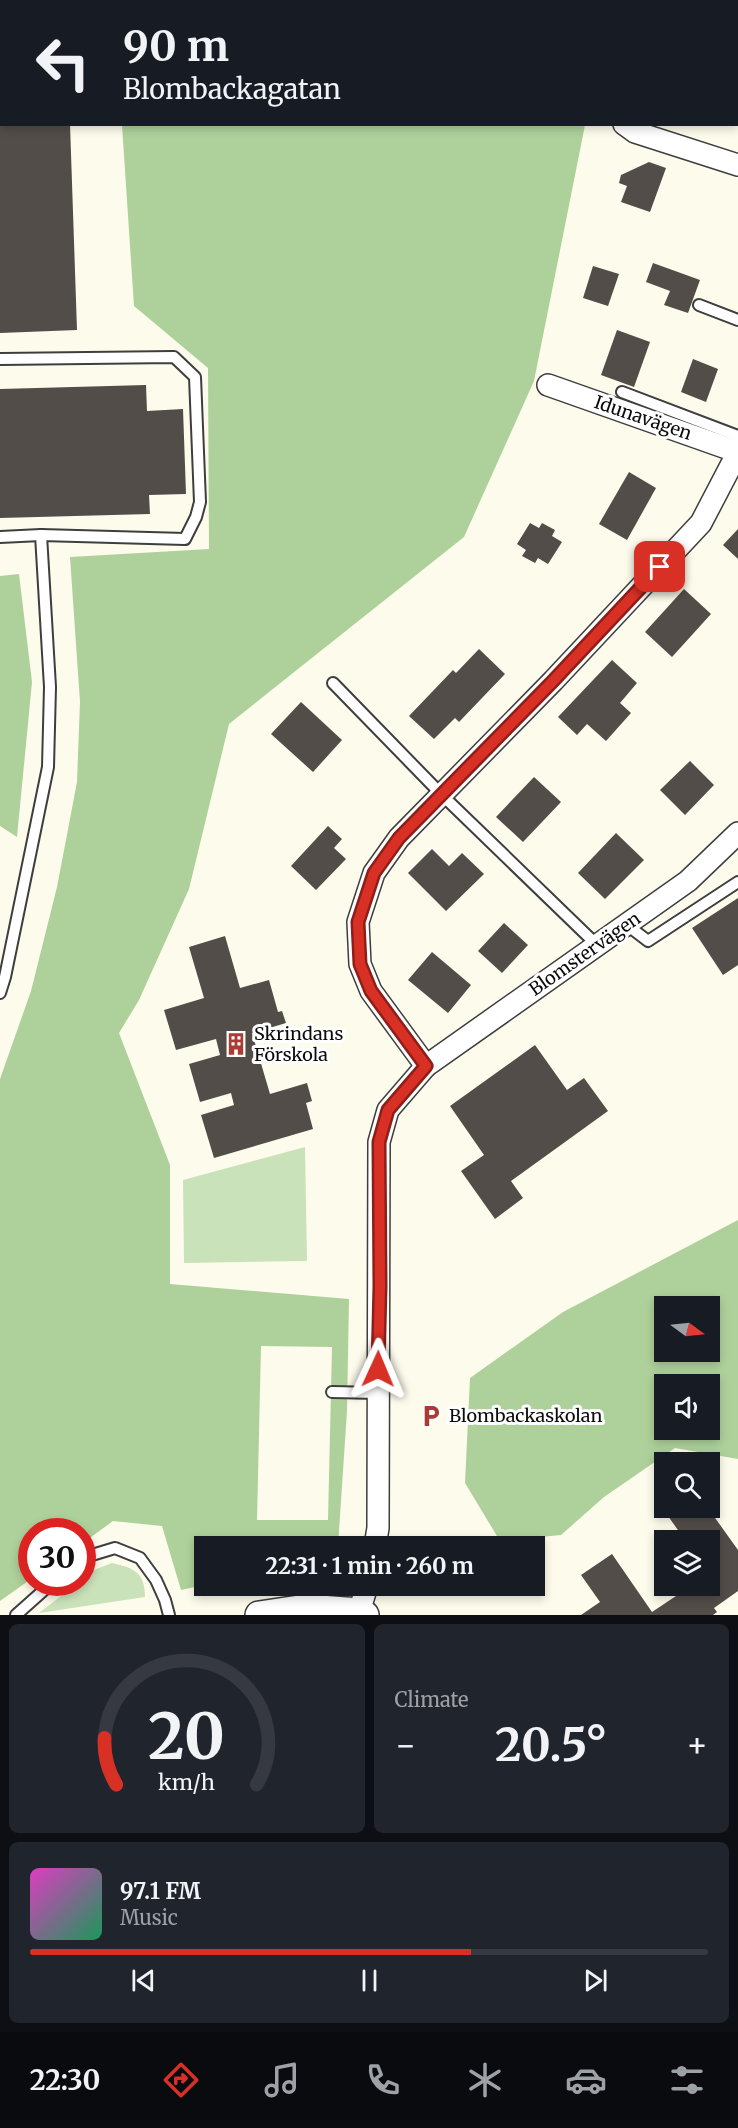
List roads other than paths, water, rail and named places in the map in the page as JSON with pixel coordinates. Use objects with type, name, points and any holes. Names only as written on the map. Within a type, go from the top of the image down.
[{"type":"street","points":[[627,126],[635,132],[738,165]]},
{"type":"street","name":"Idunavägen","points":[[548,385],[738,452]]},
{"type":"street","points":[[426,1066],[371,991],[360,964],[358,922],[374,873],[399,838],[553,681],[701,523],[738,452]]},
{"type":"street","name":"Blomstervägen","points":[[377,1536],[380,1286],[379,1142],[388,1110],[426,1066],[688,881],[738,833]]},
{"type":"street","points":[[259,1615],[306,1608],[362,1613],[365,1596]]},
{"type":"lane","points":[[699,305],[738,320]]},
{"type":"lane","points":[[0,358],[174,357],[195,377],[200,502],[196,517],[185,539],[41,535],[0,537]]},
{"type":"lane","points":[[622,392],[738,436]]},
{"type":"lane","points":[[0,993],[48,767],[50,687],[41,535]]},
{"type":"lane","points":[[333,683],[441,795],[598,946]]},
{"type":"lane","points":[[627,925],[648,941],[738,882]]},
{"type":"lane","points":[[332,1392],[378,1393]]},
{"type":"lane","points":[[96,1554],[115,1548],[140,1558],[156,1580],[169,1615]]},
{"type":"lane","points":[[16,1615],[37,1596]]},
{"type":"place","name":"Skrindans Förskola","points":[[236,1044]]},
{"type":"place","name":"Blombackaskolan","points":[[431,1416]]}]
